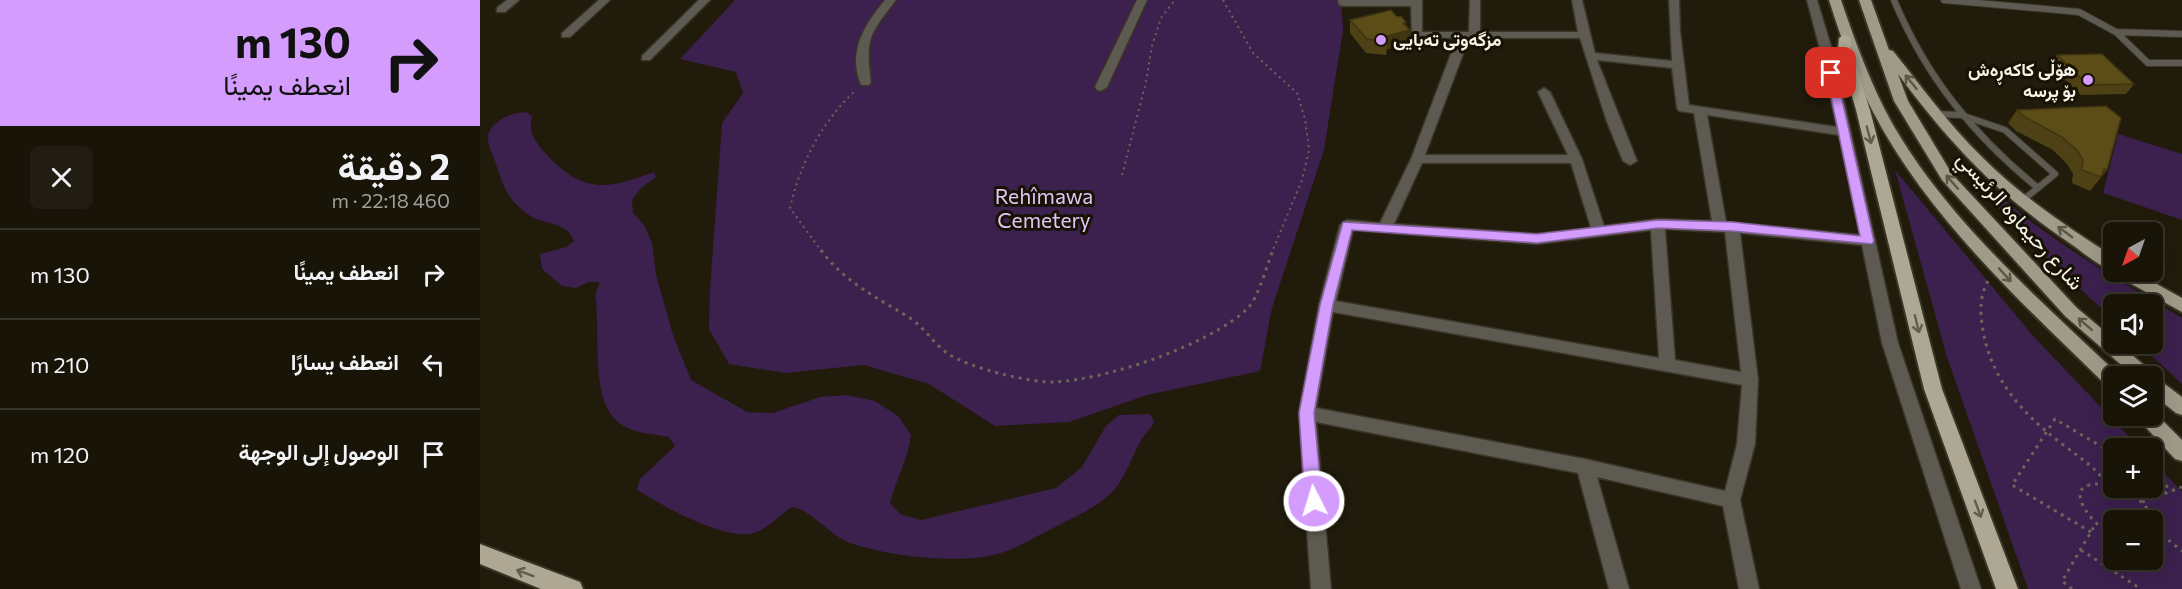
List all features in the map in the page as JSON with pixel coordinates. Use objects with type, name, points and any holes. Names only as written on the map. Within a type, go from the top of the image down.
[{"type":"highway","points":[[1845,38],[1844,48],[1863,110],[1934,389],[2007,589]]},
{"type":"highway","points":[[480,554],[551,583],[572,589]]},
{"type":"main road","points":[[1835,0],[1845,38],[1868,93],[1897,142],[1940,205],[2016,287],[2103,371]]},
{"type":"main road","name":"شارع رحيماوه الرئيسي","points":[[1865,0],[1877,40],[1901,101],[1947,177],[2071,312],[2133,366]]},
{"type":"main road","points":[[1877,40],[1975,159],[2023,200],[2103,257]]},
{"type":"main road","points":[[2140,282],[2182,306]]},
{"type":"main road","points":[[2163,392],[2182,408]]},
{"type":"main road","points":[[2156,426],[2182,453]]},
{"type":"street","points":[[501,10],[514,0]]},
{"type":"street","points":[[566,35],[605,0]]},
{"type":"street","points":[[646,58],[705,0]]},
{"type":"street","points":[[866,82],[862,56],[865,31],[891,0]]},
{"type":"street","points":[[1101,87],[1142,0]]},
{"type":"street","points":[[1343,0],[1343,3],[1417,1],[1416,35],[1583,35]]},
{"type":"street","points":[[1385,228],[1469,36],[1475,0]]},
{"type":"street","points":[[1577,0],[1583,35],[1602,93],[1630,161]]},
{"type":"street","points":[[1674,0],[1674,31],[1683,108],[1844,132]]},
{"type":"street","points":[[1812,0],[1827,53],[1890,343],[1971,589]]},
{"type":"street","points":[[1590,56],[1678,65]]},
{"type":"street","points":[[1544,92],[1576,159],[1599,232]]},
{"type":"street","points":[[1700,111],[1726,226],[1750,380],[1746,444],[1731,500],[1749,589]]},
{"type":"street","points":[[1417,159],[1576,159]]},
{"type":"street","points":[[1321,589],[1307,413],[1327,305],[1347,225],[1537,239],[1658,224],[1726,226],[1867,241]]},
{"type":"street","points":[[1658,224],[1667,365]]},
{"type":"street","points":[[1327,305],[1750,380]]},
{"type":"street","points":[[1307,413],[1585,467],[1731,500]]},
{"type":"street","points":[[1585,467],[1619,589]]},
{"type":"lane","points":[[1894,0],[1911,40],[1931,74],[1961,115],[1983,141],[2038,188]]},
{"type":"lane","points":[[1944,0],[2079,12],[2116,32],[2148,63],[2182,63]]},
{"type":"lane","points":[[2116,32],[2182,34]]},
{"type":"lane","points":[[1936,114],[1961,115],[2005,130],[2055,174],[2023,200]]},
{"type":"path","points":[[1122,175],[1146,82],[1152,46],[1161,18],[1175,0]]},
{"type":"path","points":[[866,82],[841,103],[806,160],[794,185],[790,208],[827,259],[853,284],[913,321],[950,355],[992,371],[1030,380],[1055,382],[1110,372],[1192,344],[1228,325],[1250,306],[1302,180],[1309,150],[1305,119],[1297,93],[1253,53],[1224,0]]},
{"type":"path","points":[[1988,281],[1980,304],[1982,334],[1988,356],[2006,390],[2047,432],[2095,468],[2103,479]]},
{"type":"path","points":[[2091,532],[2012,485],[2055,420],[2103,448]]},
{"type":"path","points":[[2103,484],[2088,485],[2079,497],[2086,515],[2103,530]]},
{"type":"path","points":[[2163,484],[2174,490]]},
{"type":"path","points":[[2142,502],[2182,487]]},
{"type":"path","points":[[2135,498],[2148,510]]},
{"type":"path","points":[[2072,589],[2062,581],[2095,525]]},
{"type":"path","points":[[2163,536],[2182,551]]},
{"type":"path","points":[[2081,550],[2141,589]]},
{"type":"green space","name":"Rehîmawa Cemetery","points":[[735,0],[1341,0],[1343,30],[1324,150],[1272,308],[1260,371],[1147,395],[1069,422],[995,426],[929,384],[864,365],[785,373],[729,364],[709,329],[710,290],[722,123],[743,93],[736,72],[680,59]]},
{"type":"green space","points":[[526,112],[532,116],[532,132],[535,141],[571,176],[596,185],[608,185],[654,172],[656,177],[641,188],[632,200],[633,213],[644,225],[652,243],[656,275],[673,335],[691,380],[747,412],[773,413],[820,397],[846,395],[875,401],[898,416],[911,435],[890,503],[900,514],[921,520],[1056,488],[1082,467],[1106,426],[1119,415],[1150,414],[1154,421],[1118,485],[1101,501],[1010,550],[978,558],[942,559],[904,555],[853,544],[836,535],[807,513],[792,507],[759,531],[741,534],[710,527],[678,513],[637,490],[640,479],[675,446],[669,437],[640,432],[624,426],[612,416],[605,402],[598,367],[595,295],[600,282],[588,282],[576,288],[562,286],[542,269],[540,254],[566,247],[574,241],[567,230],[562,227],[538,220],[524,211],[512,200],[502,182],[489,144],[490,130],[504,117]]},
{"type":"green space","points":[[2118,134],[2182,154],[2182,220],[2103,193]]},
{"type":"green space","points":[[1964,165],[2020,213],[2059,242],[2103,270],[2103,282],[2123,282],[2143,294],[2103,294],[2103,310],[2016,227]]},
{"type":"green space","points":[[1895,170],[2034,337],[2103,409],[2103,426],[2119,426],[2130,438],[2103,438],[2103,498],[2163,498],[2163,472],[2182,492],[2182,589],[2028,589],[1947,357]]},
{"type":"green space","points":[[2163,306],[2182,318],[2182,384],[2150,354],[2163,354]]},
{"type":"building","points":[[1391,10],[1397,17],[1401,16],[1406,22],[1403,23],[1410,30],[1383,37],[1387,42],[1367,39],[1350,20]]},
{"type":"building","points":[[2102,54],[2134,84],[2088,85],[2057,55]]},
{"type":"building","points":[[2106,106],[2121,118],[2107,170],[2104,169],[2101,177],[2082,170],[2083,160],[2077,150],[2062,137],[2025,117],[2017,110]]},
{"type":"place","name":"مزگەوتی تەبایی","points":[[1381,40]]},
{"type":"place","name":"هۆڵی کاکەڕەش بۆ پرسە","points":[[2088,80]]},
{"type":"route","points":[[1314,501],[1307,413],[1327,305],[1347,225],[1537,239],[1658,224],[1732,227],[1867,241],[1831,73]]}]
